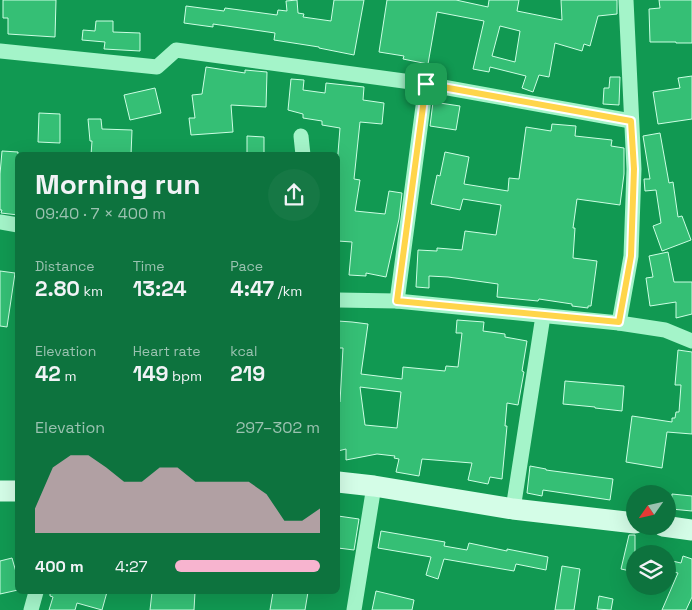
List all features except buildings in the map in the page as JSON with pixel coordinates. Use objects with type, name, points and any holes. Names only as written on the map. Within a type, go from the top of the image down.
[{"type":"street","points":[[619,322],[631,256],[634,169],[626,0]]},
{"type":"street","points":[[0,51],[157,67],[176,50],[426,84],[631,121]]},
{"type":"street","points":[[397,301],[426,84]]},
{"type":"street","points":[[301,136],[303,152]]},
{"type":"street","points":[[0,222],[15,224]]},
{"type":"street","points":[[340,300],[397,301],[619,322],[665,330],[692,341]]},
{"type":"street","points":[[513,509],[543,316]]},
{"type":"street","points":[[340,482],[513,509],[626,522]]},
{"type":"street","points":[[354,610],[374,486]]},
{"type":"street","points":[[0,491],[15,491]]},
{"type":"street","points":[[676,528],[692,530]]},
{"type":"street","points":[[31,610],[35,594]]},
{"type":"route","points":[[426,84],[631,121],[634,169],[631,256],[619,322],[397,301],[426,84]]}]
